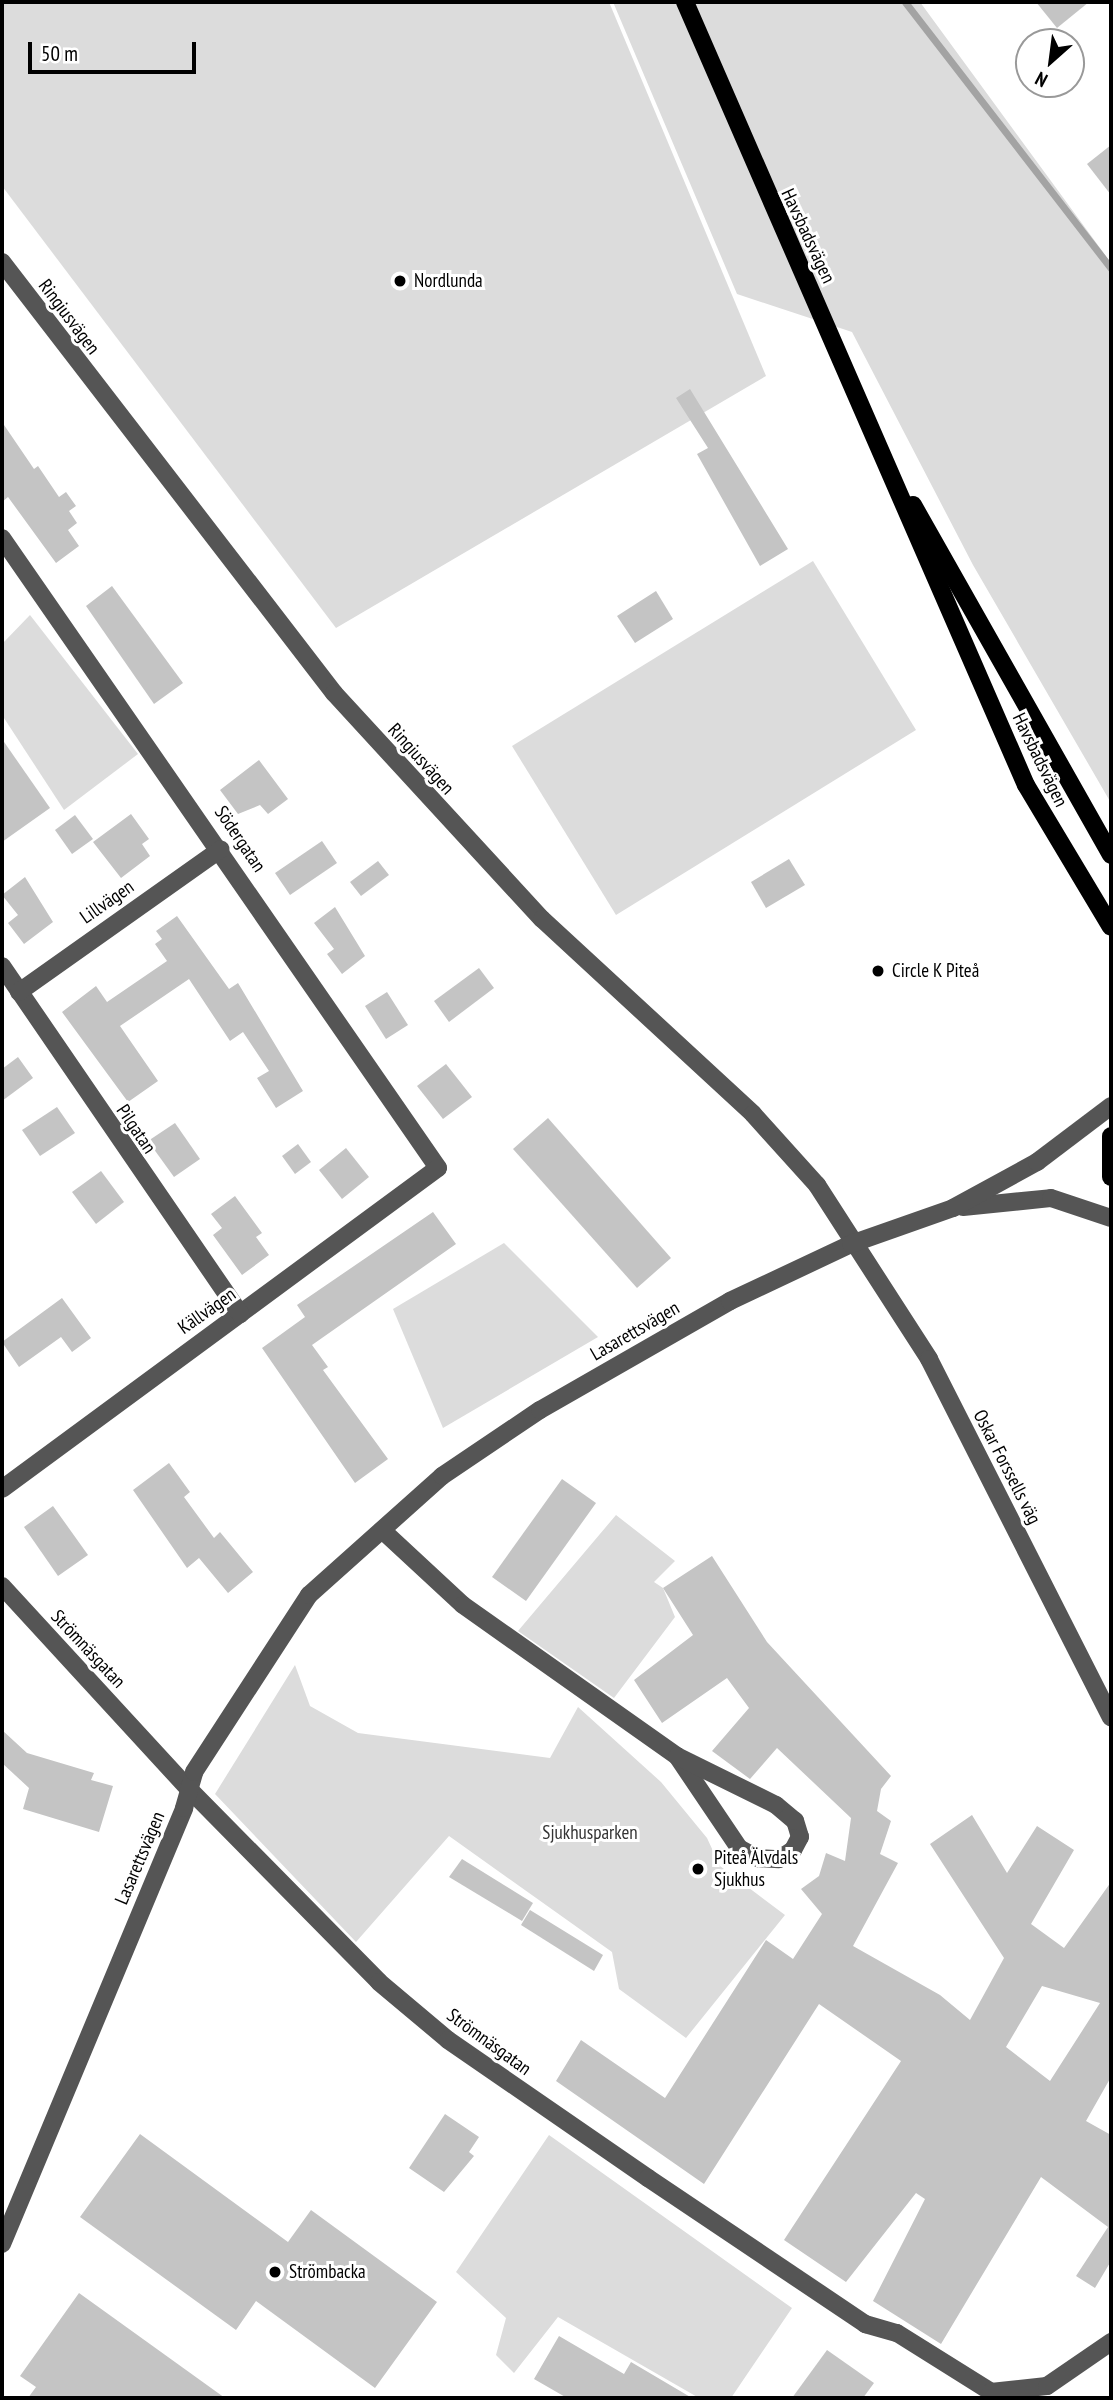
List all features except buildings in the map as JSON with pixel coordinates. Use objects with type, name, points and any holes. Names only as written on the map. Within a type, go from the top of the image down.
[{"type":"main road","name":"Havsbadsvägen","points":[[685,2],[719,89],[898,486],[1026,785],[1111,928]]},
{"type":"main road","name":"Havsbadsvägen","points":[[898,486],[923,518],[1111,855]]},
{"type":"main road","points":[[1111,1136],[1111,1177]]},
{"type":"street","name":"Ringiusvägen","points":[[2,262],[334,693],[542,919],[753,1114],[817,1185],[851,1244]]},
{"type":"street","name":"Södergatan","points":[[2,538],[221,849],[438,1168]]},
{"type":"street","name":"Lillvägen","points":[[19,992],[221,849]]},
{"type":"street","name":"Pilgatan","points":[[2,966],[240,1314]]},
{"type":"street","name":"Lasarettsvägen","points":[[2,2244],[188,1788],[283,1630],[324,1580],[442,1476],[540,1410],[730,1301],[851,1244],[936,1214],[1037,1162],[1111,1106]]},
{"type":"street","name":"Källvägen","points":[[2,1489],[438,1168]]},
{"type":"street","name":"Lasarettsvägen","points":[[936,1214],[1051,1198],[1111,1218]]},
{"type":"street","name":"Oskar Forssells väg","points":[[851,1244],[929,1359],[1111,1717]]},
{"type":"street","points":[[382,1530],[495,1630],[677,1756],[776,1805],[795,1821],[800,1837],[793,1850],[779,1858],[757,1858],[739,1848],[677,1756]]},
{"type":"street","name":"Strömnäsgatan","points":[[2,1586],[188,1788],[360,1964],[448,2040],[865,2324],[897,2333],[991,2392],[1047,2386],[1111,2342]]},
{"type":"green space","name":"Nordlunda","points":[[2,2],[609,2],[766,376],[336,628],[2,186]]},
{"type":"green space","points":[[613,2],[920,2],[1111,263],[1111,803],[973,565],[852,332],[737,294]]},
{"type":"green space","points":[[813,561],[916,730],[616,915],[512,746]]},
{"type":"green space","points":[[30,615],[138,754],[64,810],[2,715],[2,644]]},
{"type":"green space","points":[[504,1243],[598,1337],[443,1428],[393,1309]]},
{"type":"green space","points":[[616,1515],[675,1561],[654,1582],[663,1588],[675,1617],[614,1698],[518,1631]]},
{"type":"green space","name":"Sjukhusparken","points":[[295,1665],[310,1706],[358,1733],[550,1758],[578,1707],[661,1782],[707,1838],[720,1866],[785,1915],[686,2038],[619,1989],[612,1952],[449,1836],[356,1942],[215,1794]]},
{"type":"green space","points":[[549,2135],[792,2308],[731,2398],[699,2398],[558,2317],[514,2373],[496,2355],[506,2318],[456,2272]]},
{"type":"waterway","points":[[905,2],[1111,269]]},
{"type":"place","name":"Nordlunda","points":[[400,281]]},
{"type":"place","name":"Circle K Piteå","points":[[878,971]]},
{"type":"place","name":"Piteå Älvdals Sjukhus","points":[[698,1869]]},
{"type":"place","name":"Strömbacka","points":[[275,2272]]}]
